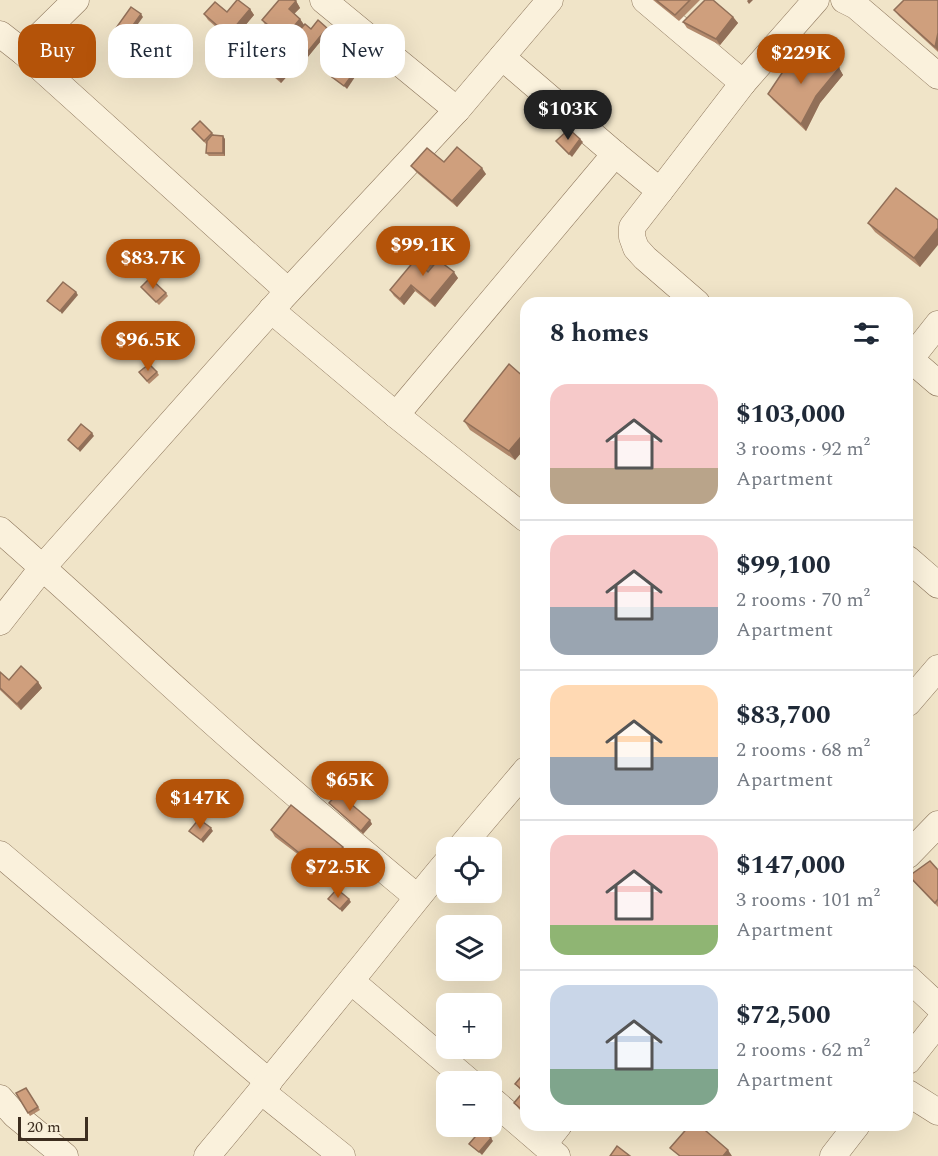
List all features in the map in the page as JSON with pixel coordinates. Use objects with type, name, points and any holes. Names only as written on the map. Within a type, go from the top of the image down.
[{"type":"street","points":[[52,24],[76,0]]},
{"type":"street","points":[[323,0],[457,110]]},
{"type":"street","points":[[645,0],[743,83]]},
{"type":"street","points":[[690,297],[636,249],[632,227],[743,83],[816,0]]},
{"type":"street","points":[[844,0],[856,6],[938,76]]},
{"type":"street","points":[[0,622],[43,567],[271,310],[457,110],[502,57],[539,4]]},
{"type":"street","points":[[0,34],[18,48]]},
{"type":"street","points":[[502,57],[660,191]]},
{"type":"street","points":[[52,78],[288,291]]},
{"type":"street","points":[[396,415],[615,154]]},
{"type":"street","points":[[271,310],[396,415],[520,514]]},
{"type":"street","points":[[913,356],[938,324]]},
{"type":"street","points":[[913,364],[938,383]]},
{"type":"street","points":[[0,530],[285,786],[417,897]]},
{"type":"street","points":[[913,563],[938,585]]},
{"type":"street","points":[[913,697],[938,668]]},
{"type":"street","points":[[469,837],[520,777]]},
{"type":"street","points":[[913,850],[938,824]]},
{"type":"street","points":[[0,854],[342,1156]]},
{"type":"street","points":[[207,1156],[436,875]]},
{"type":"street","points":[[351,981],[457,1071]]},
{"type":"street","points":[[913,983],[938,1006]]},
{"type":"street","points":[[913,1055],[938,1023]]},
{"type":"street","points":[[913,1096],[938,1112]]},
{"type":"street","points":[[0,1098],[15,1115],[65,1156]]},
{"type":"street","points":[[502,1107],[520,1119]]},
{"type":"street","points":[[537,1131],[553,1142]]},
{"type":"street","points":[[833,1156],[852,1131]]},
{"type":"building","points":[[237,0],[250,9],[237,24],[215,24],[204,14],[215,2],[227,12]]},
{"type":"building","points":[[279,0],[296,1],[289,9],[300,19],[296,24],[267,24],[262,20]]},
{"type":"building","points":[[656,0],[690,0],[675,15]]},
{"type":"building","points":[[705,0],[713,0],[733,17],[716,39],[683,22]]},
{"type":"building","points":[[904,0],[938,0],[938,33],[935,47],[894,10]]},
{"type":"building","points":[[131,7],[141,14],[134,24],[119,24]]},
{"type":"building","points":[[318,20],[322,24],[320,24],[320,37],[308,51],[308,26],[311,29]]},
{"type":"building","points":[[800,53],[815,55],[811,59],[820,67],[826,60],[839,68],[816,96],[801,124],[768,94],[782,73]]},
{"type":"building","points":[[333,78],[350,78],[344,86]]},
{"type":"building","points":[[200,121],[212,133],[204,141],[192,129]]},
{"type":"building","points":[[569,129],[580,139],[569,154],[556,141]]},
{"type":"building","points":[[212,135],[223,136],[223,153],[206,153],[207,141]]},
{"type":"building","points":[[457,147],[482,168],[452,201],[411,166],[427,148],[444,162]]},
{"type":"building","points":[[896,188],[938,220],[938,228],[914,258],[868,223]]},
{"type":"building","points":[[425,248],[435,259],[425,269],[428,272],[438,260],[454,272],[430,301],[411,285],[400,299],[390,290]]},
{"type":"building","points":[[150,278],[166,293],[156,302],[141,287]]},
{"type":"building","points":[[63,282],[76,292],[60,311],[47,301]]},
{"type":"building","points":[[149,364],[157,372],[147,381],[139,372]]},
{"type":"building","points":[[509,364],[520,374],[520,438],[509,451],[464,421]]},
{"type":"building","points":[[81,424],[92,433],[78,449],[68,440]]},
{"type":"building","points":[[21,666],[38,682],[17,704],[0,688],[0,672],[9,680]]},
{"type":"building","points":[[175,781],[189,793],[181,802],[167,791]]},
{"type":"building","points":[[338,793],[370,820],[361,831],[329,803]]},
{"type":"building","points":[[291,805],[343,847],[332,859],[320,850],[316,854],[309,849],[303,856],[271,830]]},
{"type":"building","points":[[199,819],[211,828],[201,840],[189,831]]},
{"type":"building","points":[[930,861],[938,870],[938,899],[935,903],[913,880],[913,873]]},
{"type":"building","points":[[337,889],[349,899],[340,909],[328,899]]},
{"type":"building","points":[[520,1078],[520,1088],[515,1084]]},
{"type":"building","points":[[26,1088],[38,1107],[28,1113],[16,1093]]},
{"type":"building","points":[[520,1096],[520,1108],[514,1103]]},
{"type":"building","points":[[685,1131],[706,1131],[728,1150],[723,1156],[680,1156],[670,1148]]},
{"type":"building","points":[[475,1137],[491,1138],[479,1152],[469,1144]]},
{"type":"building","points":[[617,1146],[630,1156],[610,1156]]}]
